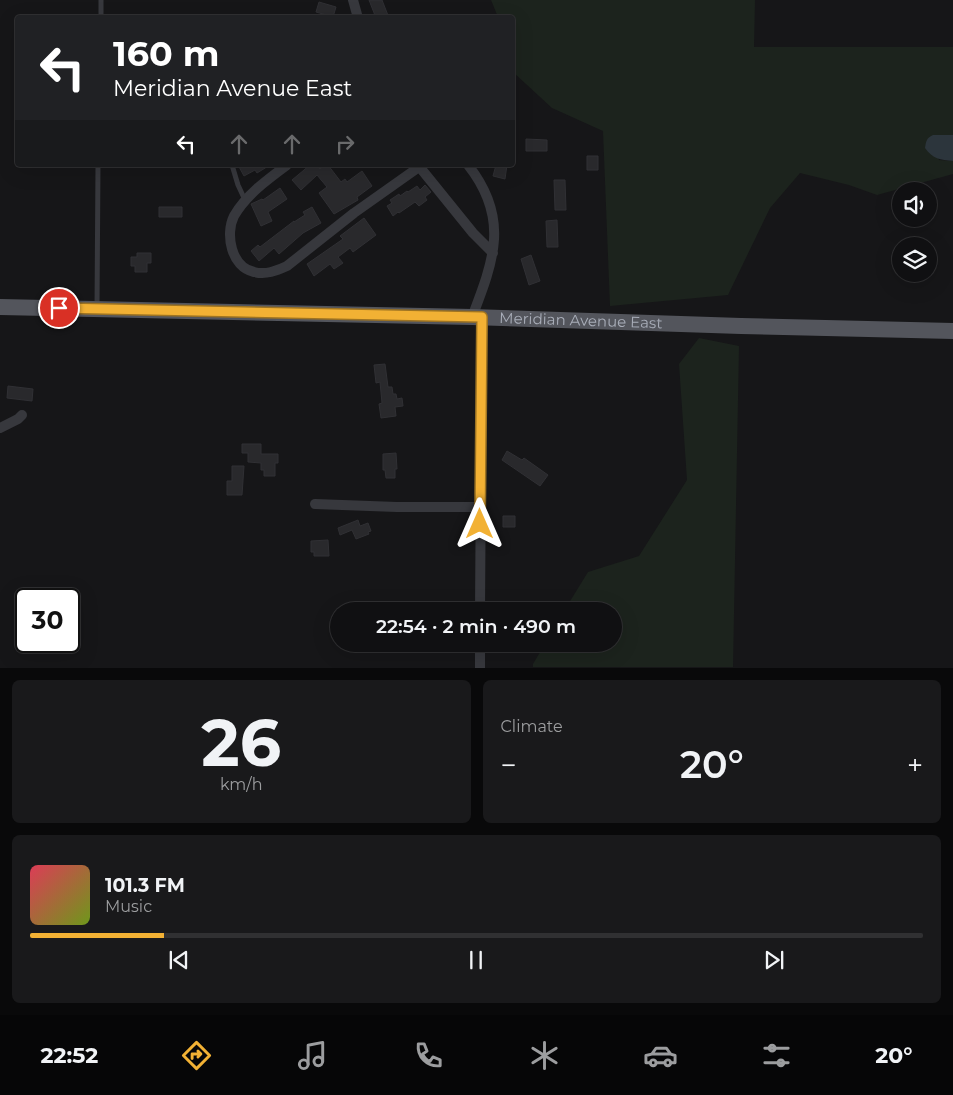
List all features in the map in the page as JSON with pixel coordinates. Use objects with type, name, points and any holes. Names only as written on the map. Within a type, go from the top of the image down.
[{"type":"main road","name":"Meridian Avenue East","points":[[0,307],[477,317],[953,331]]},
{"type":"street","points":[[353,0],[357,15]]},
{"type":"street","points":[[285,167],[245,200],[231,226],[230,236],[233,250],[239,262],[253,272],[276,272],[287,266],[354,213],[418,167]]},
{"type":"street","points":[[420,167],[473,233],[493,253]]},
{"type":"street","points":[[470,167],[478,177],[490,203],[495,228],[493,253],[477,317],[481,506],[480,602]]},
{"type":"street","points":[[0,428],[22,415]]},
{"type":"street","points":[[315,504],[358,504],[397,507],[481,506]]},
{"type":"street","points":[[480,652],[480,668]]},
{"type":"lane","points":[[101,0],[101,15]]},
{"type":"lane","points":[[97,309],[98,167]]},
{"type":"lane","points":[[233,167],[245,200]]},
{"type":"shaded area","points":[[491,0],[755,0],[754,47],[953,47],[953,135],[933,135],[939,160],[953,161],[953,174],[924,182],[892,182],[892,191],[877,195],[849,185],[800,173],[770,208],[728,295],[610,306],[603,131],[552,108],[515,74],[515,15],[497,15]]},
{"type":"shaded area","points":[[933,135],[953,135],[953,161],[937,158],[931,155],[925,148],[926,142]]},
{"type":"shaded area","points":[[699,338],[739,346],[733,667],[533,667],[540,652],[622,652],[622,602],[570,602],[588,572],[639,556],[687,480],[679,364]]},
{"type":"building","points":[[369,0],[382,0],[388,15],[375,15]]},
{"type":"building","points":[[319,2],[336,7],[334,15],[316,12]]},
{"type":"building","points":[[526,139],[547,140],[547,151],[526,151]]},
{"type":"building","points":[[587,156],[598,156],[598,170],[587,170]]},
{"type":"building","points":[[239,167],[267,167],[257,173],[255,170],[244,176]]},
{"type":"building","points":[[308,167],[318,167],[320,169],[330,167],[341,182],[345,179],[347,182],[362,171],[372,186],[357,197],[358,200],[334,214],[319,193],[327,187],[317,175],[301,190],[292,180]]},
{"type":"building","points":[[495,167],[507,167],[505,179],[493,176]]},
{"type":"building","points":[[554,180],[565,180],[566,210],[555,210]]},
{"type":"building","points":[[425,185],[431,192],[425,197],[427,200],[419,206],[415,202],[393,216],[387,206],[392,203],[390,200],[417,186],[420,190]]},
{"type":"building","points":[[280,188],[287,199],[268,212],[272,221],[261,226],[251,204],[263,200]]},
{"type":"building","points":[[159,207],[182,207],[182,217],[159,217]]},
{"type":"building","points":[[312,207],[321,223],[303,233],[279,254],[274,248],[259,261],[251,251],[258,245],[260,247],[305,215],[303,212]]},
{"type":"building","points":[[364,218],[376,235],[353,252],[350,248],[338,257],[343,263],[334,269],[330,264],[314,276],[307,264],[343,239],[340,236]]},
{"type":"building","points":[[557,220],[558,247],[547,247],[546,221]]},
{"type":"building","points":[[137,253],[151,253],[151,263],[147,263],[147,272],[135,272],[135,266],[131,266],[131,257],[137,257]]},
{"type":"building","points":[[531,255],[540,281],[529,285],[521,259]]},
{"type":"building","points":[[385,364],[388,387],[392,387],[393,394],[396,394],[397,399],[402,398],[403,406],[395,407],[396,416],[381,418],[379,404],[382,403],[380,382],[376,383],[374,365]]},
{"type":"building","points":[[8,386],[33,389],[32,401],[7,398]]},
{"type":"building","points":[[242,444],[261,444],[261,454],[278,454],[278,463],[275,463],[275,476],[264,476],[264,470],[261,470],[261,463],[248,462],[248,453],[242,453]]},
{"type":"building","points":[[507,451],[522,460],[524,458],[548,475],[540,486],[502,460]]},
{"type":"building","points":[[396,453],[397,469],[395,469],[395,478],[386,478],[385,470],[383,470],[383,454]]},
{"type":"building","points":[[232,466],[244,466],[242,495],[227,495],[227,481],[232,481]]},
{"type":"building","points":[[503,516],[515,516],[515,527],[503,527]]},
{"type":"building","points":[[358,520],[360,526],[368,523],[371,531],[368,532],[369,534],[356,539],[352,530],[340,535],[338,528]]},
{"type":"building","points":[[328,540],[329,556],[314,556],[314,552],[311,552],[311,541]]},
{"type":"route","points":[[59,308],[482,317],[480,524]]}]
